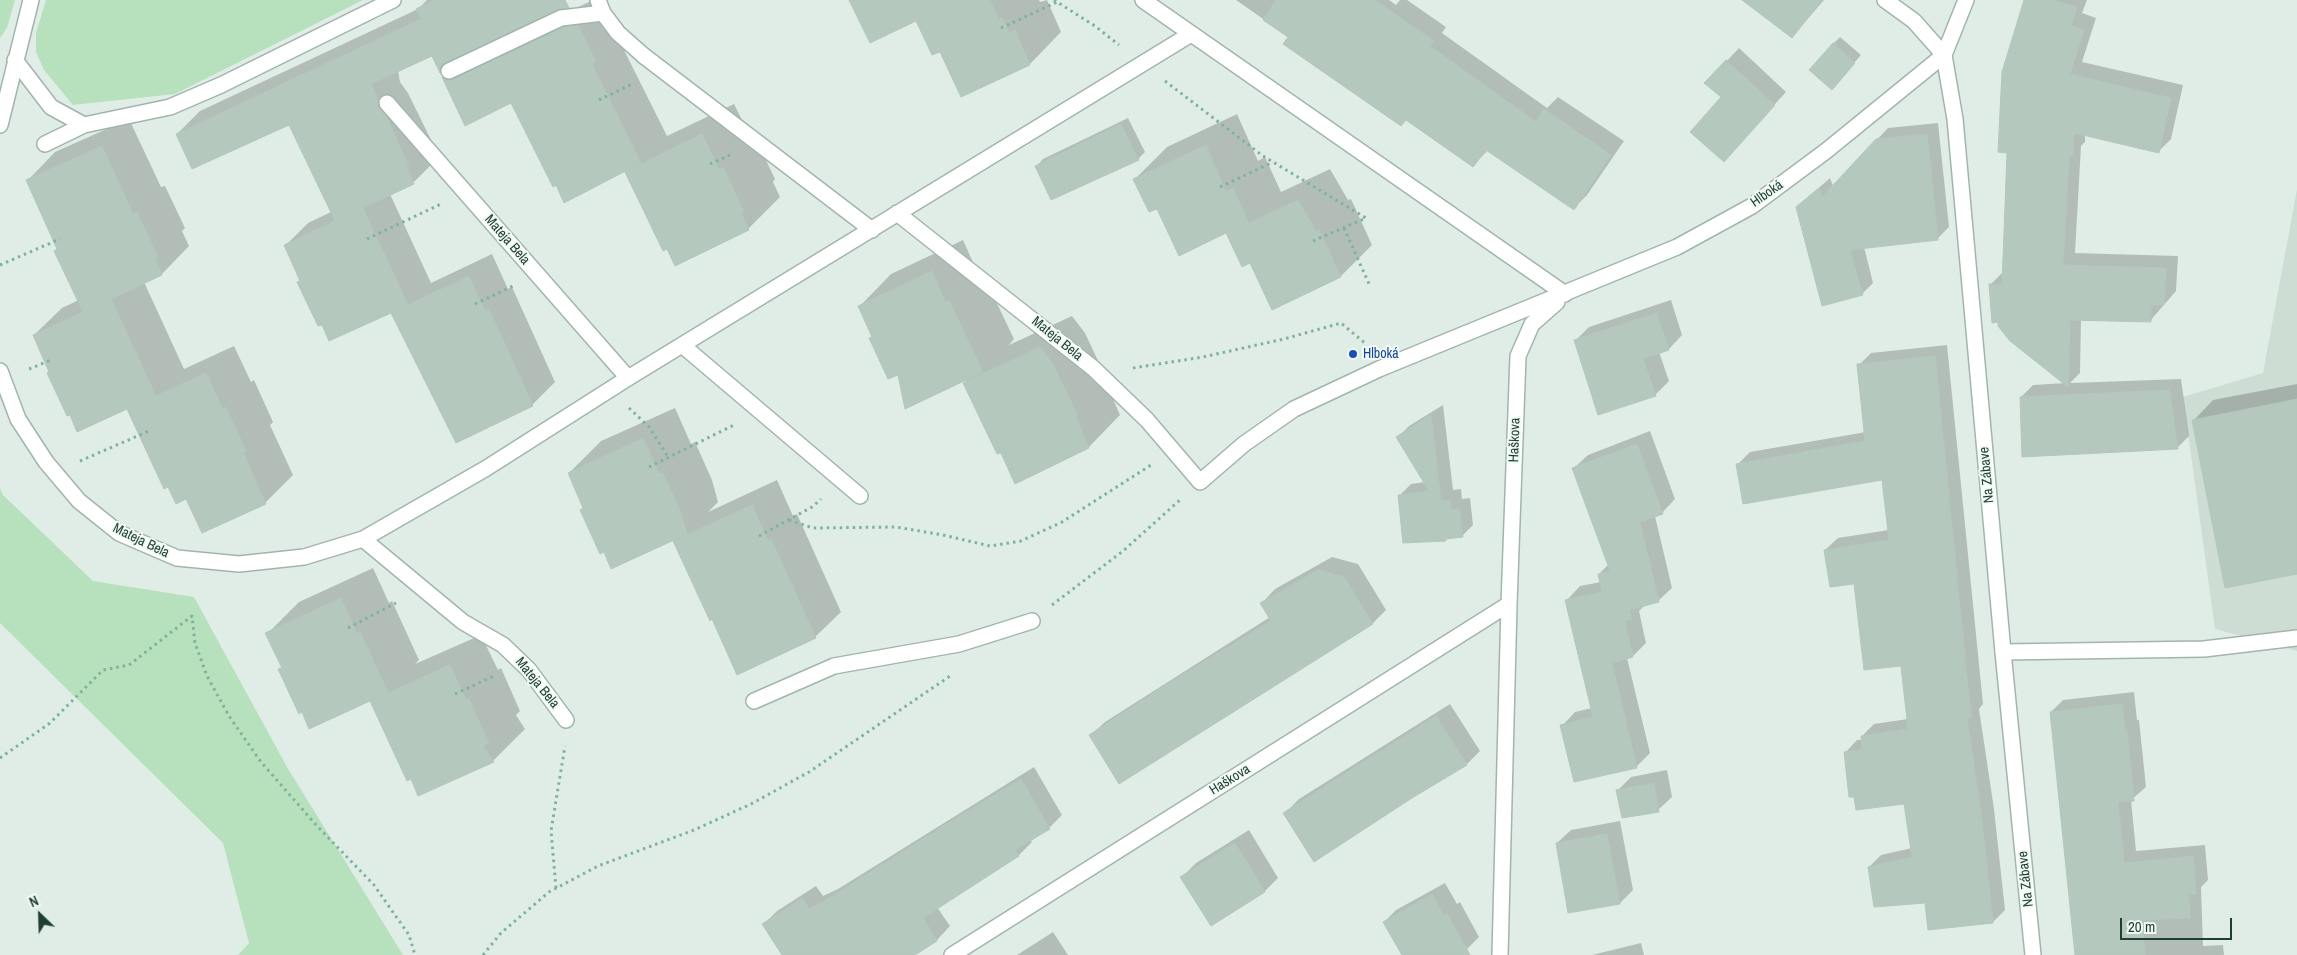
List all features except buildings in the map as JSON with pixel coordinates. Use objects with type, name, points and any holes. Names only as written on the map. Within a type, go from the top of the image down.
[{"type":"street","points":[[0,125],[31,0]]},
{"type":"street","points":[[44,144],[84,126],[170,107],[221,85],[394,0]]},
{"type":"street","points":[[1143,0],[1565,294]]},
{"type":"street","points":[[1885,0],[1914,21],[1944,55],[1966,0]]},
{"type":"street","points":[[449,71],[561,18],[601,6],[618,33],[644,56],[872,230]]},
{"type":"street","name":"Mateja Bela","points":[[0,370],[18,419],[54,472],[79,501],[119,533],[177,558],[239,564],[304,557],[363,539],[485,468],[682,344],[1191,34]]},
{"type":"street","name":"Hlboká","points":[[1200,482],[1244,444],[1294,410],[1390,365],[1677,248],[1752,206],[1826,152],[1944,55]]},
{"type":"street","name":"Na Zábave","points":[[1944,55],[1955,119],[2003,652],[2033,955]]},
{"type":"street","points":[[15,60],[51,107],[84,126]]},
{"type":"street","name":"Mateja Bela","points":[[387,103],[628,378]]},
{"type":"street","name":"Mateja Bela","points":[[897,213],[1093,368],[1148,420],[1200,482]]},
{"type":"street","name":"Haškova","points":[[1500,955],[1509,604],[1518,356],[1532,324],[1565,294]]},
{"type":"street","points":[[682,344],[860,496]]},
{"type":"street","name":"Mateja Bela","points":[[363,539],[463,622],[503,645],[522,662],[566,720]]},
{"type":"street","name":"Haškova","points":[[952,955],[1509,604]]},
{"type":"street","points":[[754,701],[834,666],[959,644],[1032,621]]},
{"type":"street","points":[[2003,652],[2204,649],[2297,638]]},
{"type":"path","points":[[1001,28],[1055,1],[1095,26],[1263,156],[1366,218],[1313,241]]},
{"type":"path","points":[[599,100],[661,70]]},
{"type":"path","points":[[1220,187],[1273,162]]},
{"type":"path","points":[[367,239],[465,192]]},
{"type":"path","points":[[1344,228],[1370,286]]},
{"type":"path","points":[[0,265],[60,238]]},
{"type":"path","points":[[475,304],[538,274]]},
{"type":"path","points":[[1093,368],[1143,368],[1284,339],[1341,323],[1390,365]]},
{"type":"path","points":[[606,392],[649,427],[669,458]]},
{"type":"path","points":[[649,467],[761,412]]},
{"type":"path","points":[[54,472],[149,431]]},
{"type":"path","points":[[788,520],[813,528],[896,527],[990,546],[1021,541],[1062,522],[1173,451]]},
{"type":"path","points":[[1032,621],[1123,550],[1200,482]]},
{"type":"path","points":[[759,536],[812,507]]},
{"type":"path","points":[[348,628],[422,589]]},
{"type":"path","points":[[0,758],[50,723],[103,670],[129,665],[192,616],[195,643],[207,676],[229,716],[261,762],[317,826],[374,885],[409,935],[415,955]]},
{"type":"path","points":[[455,694],[522,662]]},
{"type":"path","points":[[483,955],[502,933],[556,889],[598,866],[694,830],[751,804],[809,772],[958,671]]},
{"type":"path","points":[[556,889],[551,831],[564,756],[566,720]]},
{"type":"shaded area","points":[[2297,189],[2297,651],[2215,629],[2183,397],[2263,373]]},
{"type":"green space","points":[[0,0],[15,0],[7,28],[0,38]]},
{"type":"green space","points":[[46,0],[363,0],[175,94],[73,105],[44,70],[36,52],[36,33]]},
{"type":"green space","points":[[0,488],[3,495],[93,581],[194,597],[287,767],[403,955],[238,955],[249,943],[223,843],[0,623]]},
{"type":"place","name":"Hlboká","points":[[1353,354]]}]
